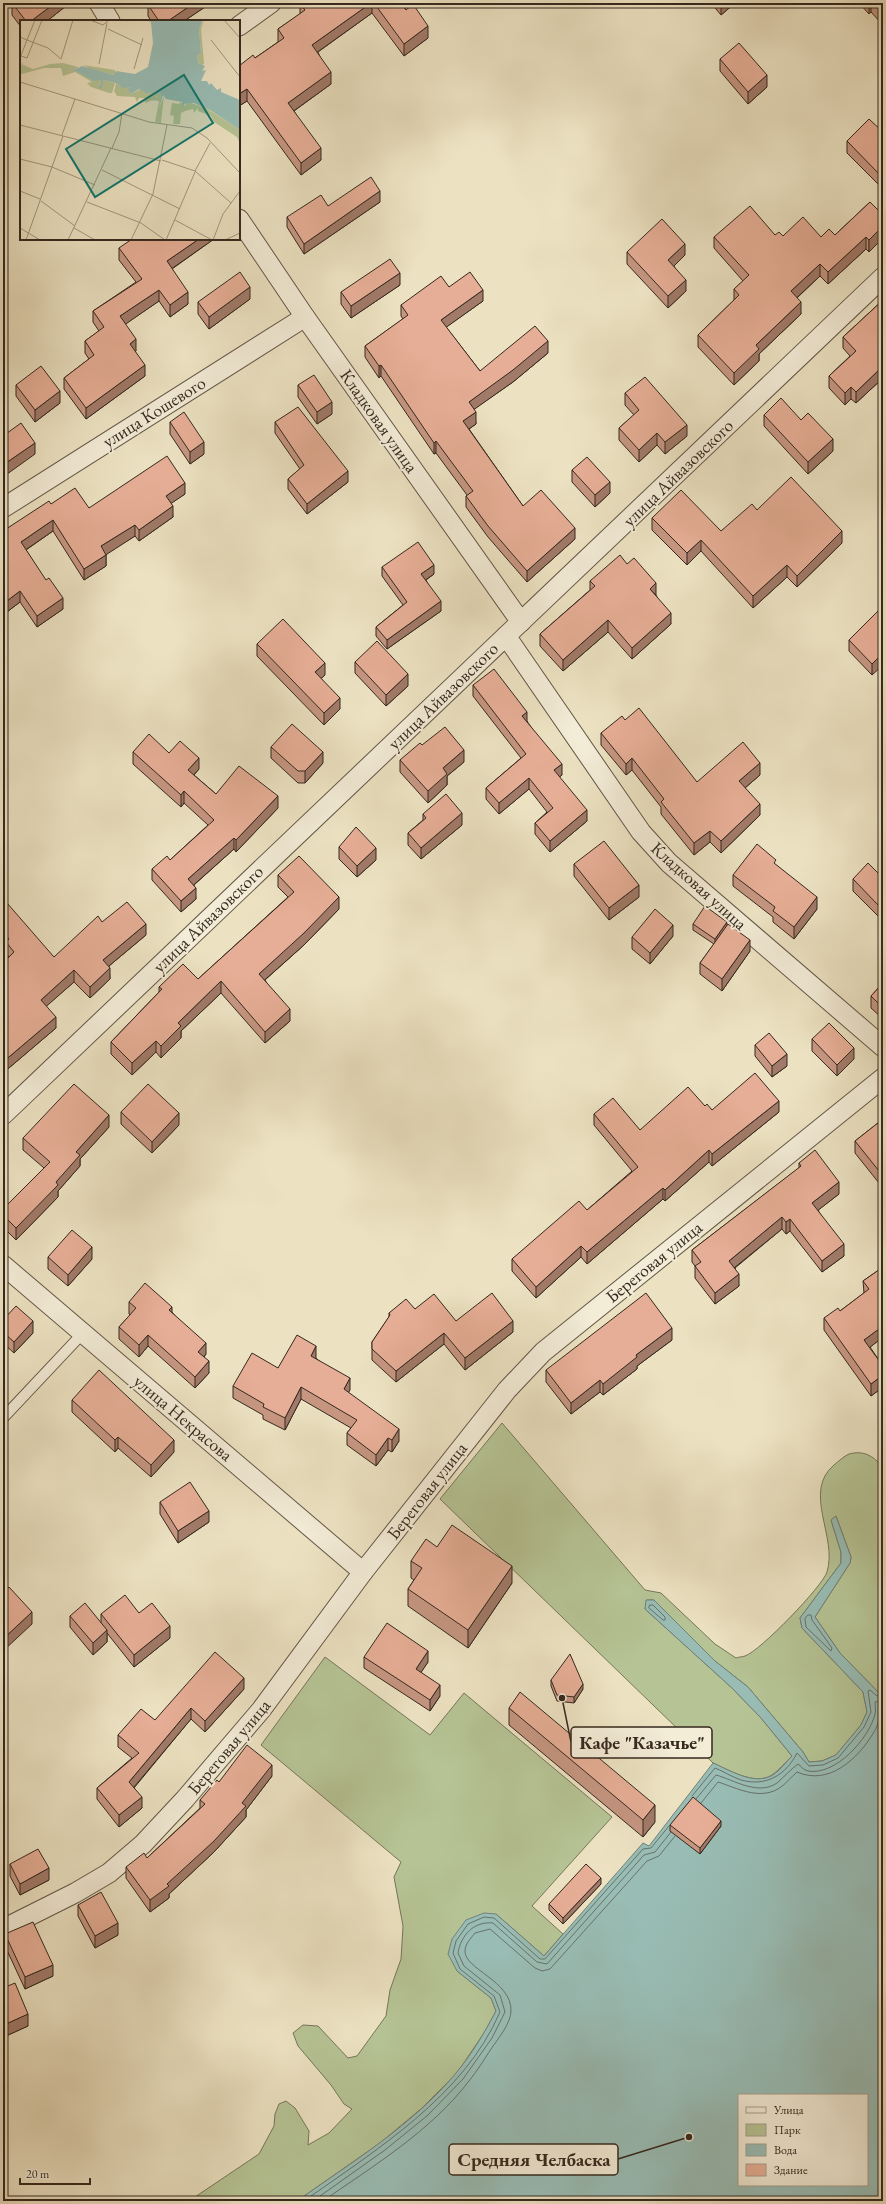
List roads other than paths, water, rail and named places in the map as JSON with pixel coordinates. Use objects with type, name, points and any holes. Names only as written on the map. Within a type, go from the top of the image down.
[{"type":"street","points":[[99,3],[109,20]]},
{"type":"street","points":[[240,25],[271,3]]},
{"type":"street","name":"Кладковая улица","points":[[240,220],[305,316],[521,622]]},
{"type":"street","name":"улица Айвазовского","points":[[3,1115],[883,278]]},
{"type":"street","name":"улица Кошевого","points":[[3,508],[305,316]]},
{"type":"street","name":"Кладковая улица","points":[[506,636],[641,832],[668,863],[883,1048]]},
{"type":"street","name":"Береговая улица","points":[[3,1929],[75,1893],[109,1873],[143,1844],[185,1799],[261,1710],[363,1572],[507,1390],[543,1352],[883,1078]]},
{"type":"street","name":"улица Некрасова","points":[[3,1265],[363,1572]]},
{"type":"lane","points":[[3,1418],[83,1333]]},
{"type":"water","points":[[836,1516],[851,1557],[850,1563],[815,1617],[840,1653],[879,1693],[883,1687],[883,2201],[297,2201],[381,2142],[421,2109],[456,2073],[483,2035],[496,2011],[491,1998],[457,1971],[448,1954],[452,1939],[466,1920],[484,1913],[496,1914],[544,1956],[643,1843],[649,1846],[713,1763],[741,1776],[757,1779],[771,1776],[777,1772],[792,1756],[761,1718],[732,1688],[645,1609],[646,1600],[654,1600],[715,1661],[748,1687],[803,1752],[809,1762],[822,1761],[836,1755],[861,1725],[867,1712],[863,1692],[802,1628],[800,1618],[841,1563],[841,1552],[831,1520]]},
{"type":"place","name":"Кафе \"Казачье\"","points":[[562,1698]]},
{"type":"place","name":"Средняя Челбаска","points":[[689,2137]]}]
